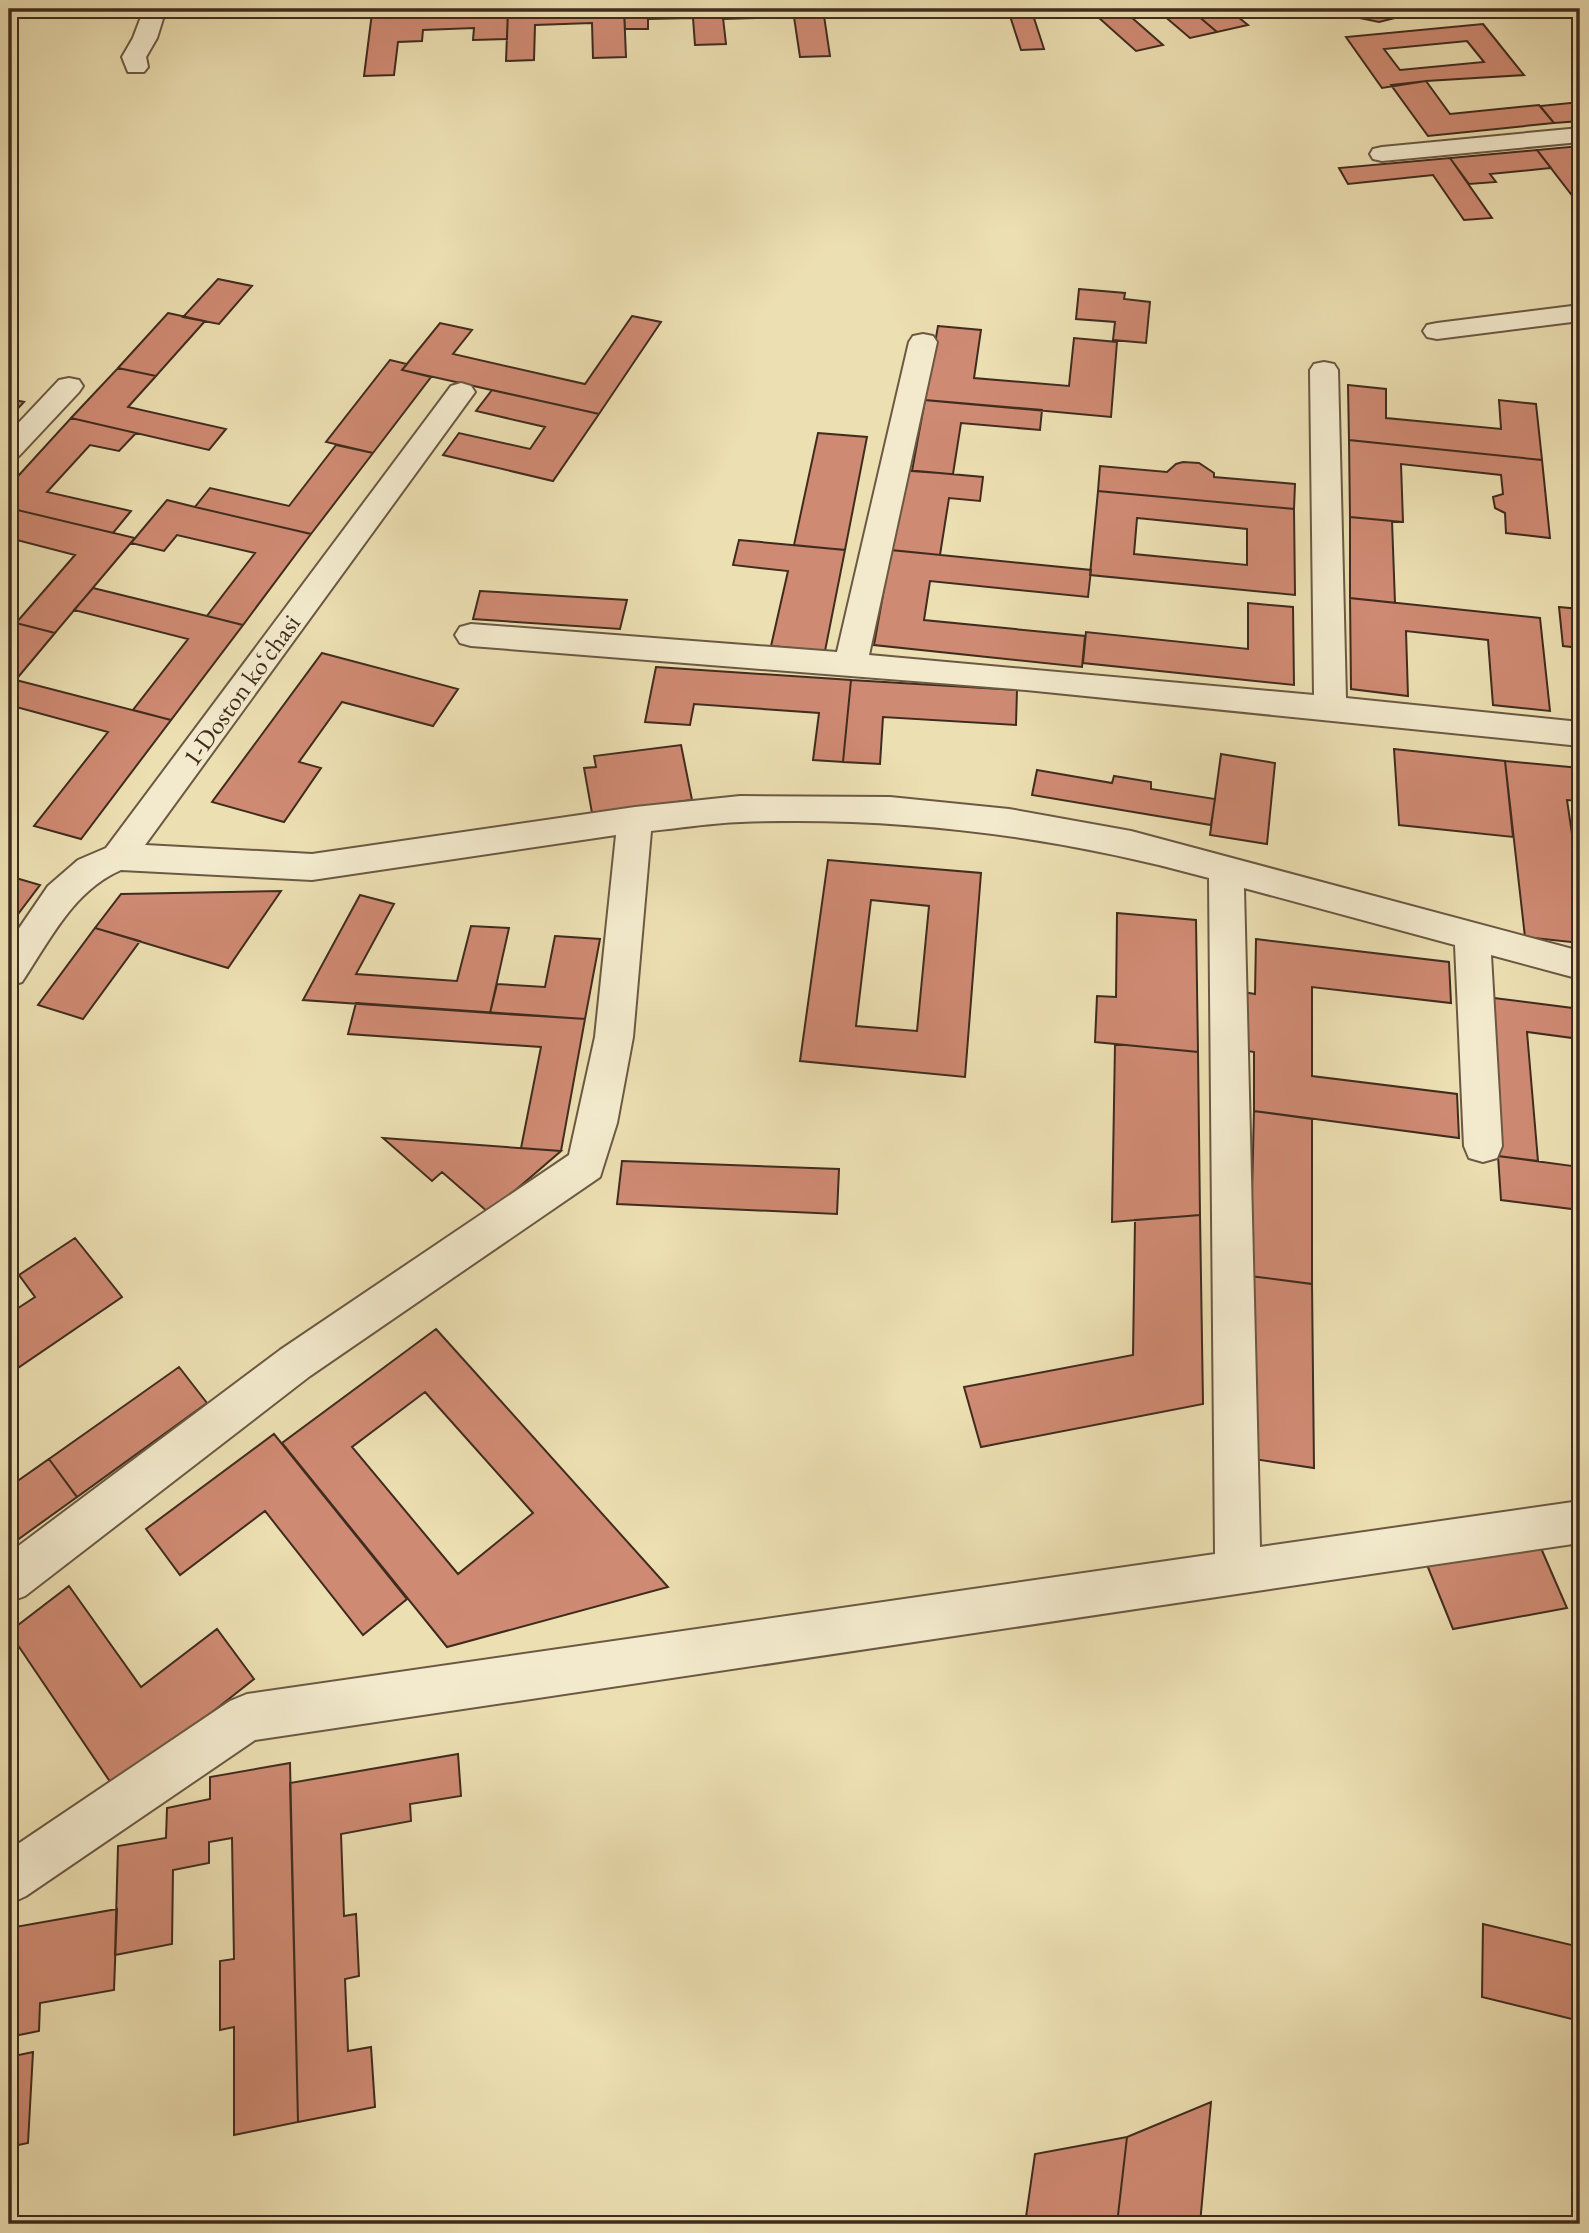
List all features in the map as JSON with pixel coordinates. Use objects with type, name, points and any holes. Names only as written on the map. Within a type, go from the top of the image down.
[{"type":"street","points":[[136,67],[134,57],[145,38],[155,9]]},
{"type":"street","points":[[1382,154],[1580,135]]},
{"type":"street","points":[[1437,331],[1580,313]]},
{"type":"street","points":[[851,663],[923,342]]},
{"type":"street","points":[[1324,370],[1330,706]]},
{"type":"street","points":[[9,450],[69,386]]},
{"type":"street","name":"1-Doston koʻchasi","points":[[9,972],[60,896],[90,869],[118,857],[461,392]]},
{"type":"street","points":[[471,635],[851,663],[1330,706],[1580,734]]},
{"type":"street","points":[[118,857],[312,867],[635,820],[740,809],[890,810],[1009,822],[1131,844],[1580,965]]},
{"type":"street","points":[[9,1580],[295,1363],[586,1164],[600,1122],[611,1059],[635,820]]},
{"type":"street","points":[[1226,868],[1238,1573]]},
{"type":"street","points":[[1472,935],[1483,1146]]},
{"type":"street","points":[[9,1879],[247,1718],[1580,1522]]},
{"type":"building","points":[[508,9],[624,9],[626,57],[593,58],[592,23],[535,25],[534,60],[506,61]]},
{"type":"building","points":[[508,9],[507,39],[473,40],[474,28],[423,30],[422,41],[398,42],[394,75],[364,76],[372,13]]},
{"type":"building","points":[[624,9],[722,9],[726,44],[695,45],[693,18],[648,19],[648,29],[625,29]]},
{"type":"building","points":[[722,9],[823,9],[830,56],[800,57],[794,17],[723,19]]},
{"type":"building","points":[[1089,9],[1122,9],[1163,45],[1136,51]]},
{"type":"building","points":[[1156,9],[1190,9],[1217,32],[1190,38]]},
{"type":"building","points":[[1190,9],[1228,9],[1248,25],[1217,32]]},
{"type":"building","points":[[1316,9],[1410,9],[1411,14],[1379,22]]},
{"type":"building","points":[[1033,15],[1044,49],[1021,50],[1010,16]]},
{"type":"building","points":[[1483,24],[1524,75],[1426,81],[1382,88],[1346,37]],"holes":[[[1467,41],[1484,62],[1400,70],[1384,49]]]},
{"type":"building","points":[[1426,81],[1450,114],[1539,105],[1554,123],[1428,136],[1391,85]]},
{"type":"building","points":[[1580,102],[1580,121],[1554,123],[1540,106]]},
{"type":"building","points":[[1580,146],[1580,198],[1574,198],[1537,150]]},
{"type":"building","points":[[1537,150],[1551,168],[1490,174],[1496,182],[1469,184],[1450,158]]},
{"type":"building","points":[[1450,158],[1492,218],[1464,220],[1433,175],[1348,184],[1339,168]]},
{"type":"building","points":[[218,279],[252,286],[219,324],[183,317]]},
{"type":"building","points":[[1079,289],[1125,293],[1124,299],[1150,302],[1146,343],[1113,340],[1115,322],[1076,319]]},
{"type":"building","points":[[168,313],[205,321],[156,376],[118,368]]},
{"type":"building","points":[[632,316],[661,322],[599,414],[402,370],[440,323],[472,330],[453,354],[585,384]]},
{"type":"building","points":[[938,326],[981,330],[974,378],[1069,386],[1074,338],[1117,342],[1111,417],[925,400]]},
{"type":"building","points":[[390,360],[407,364],[402,370],[431,377],[373,453],[326,442]]},
{"type":"building","points":[[118,368],[156,376],[128,407],[226,429],[209,450],[71,418]]},
{"type":"building","points":[[1348,385],[1386,389],[1386,418],[1501,429],[1499,400],[1536,404],[1542,460],[1349,440]]},
{"type":"building","points":[[492,390],[599,414],[553,481],[443,455],[459,433],[530,449],[545,427],[476,411]]},
{"type":"building","points":[[9,399],[24,402],[9,418]]},
{"type":"building","points":[[925,400],[1042,410],[1040,430],[961,423],[953,474],[912,471]]},
{"type":"building","points":[[71,418],[136,433],[119,451],[90,445],[47,492],[131,511],[113,533],[9,508],[9,486]]},
{"type":"building","points":[[818,433],[867,437],[845,550],[794,545]]},
{"type":"building","points":[[1349,440],[1542,460],[1550,538],[1506,533],[1505,513],[1495,508],[1493,497],[1503,494],[1501,475],[1401,464],[1403,522],[1350,517]]},
{"type":"building","points":[[336,445],[373,453],[311,534],[195,507],[210,488],[289,506]]},
{"type":"building","points":[[1183,462],[1199,463],[1214,473],[1214,477],[1295,484],[1294,509],[1098,491],[1100,466],[1167,472]]},
{"type":"building","points":[[906,470],[983,477],[980,501],[949,498],[940,555],[891,550]]},
{"type":"building","points":[[1098,491],[1294,509],[1295,595],[1090,575]],"holes":[[[1137,518],[1247,529],[1247,565],[1134,554]]]},
{"type":"building","points":[[167,500],[311,534],[243,625],[207,616],[255,553],[177,535],[164,551],[131,543]]},
{"type":"building","points":[[9,508],[135,538],[55,633],[16,623],[75,555],[9,538]]},
{"type":"building","points":[[1350,517],[1392,521],[1395,603],[1350,598]]},
{"type":"building","points":[[739,540],[845,550],[825,651],[771,646],[788,571],[733,565]]},
{"type":"building","points":[[891,550],[1091,570],[1088,597],[930,581],[924,620],[1085,636],[1082,667],[874,645]]},
{"type":"building","points":[[93,588],[243,625],[171,720],[133,710],[188,639],[74,610]]},
{"type":"building","points":[[480,591],[627,600],[620,629],[473,619]]},
{"type":"building","points":[[1350,598],[1540,618],[1550,711],[1493,705],[1488,640],[1406,631],[1408,696],[1351,689]]},
{"type":"building","points":[[1248,603],[1293,607],[1294,685],[1083,663],[1086,632],[1248,649]]},
{"type":"building","points":[[1559,607],[1580,609],[1580,648],[1563,646]]},
{"type":"building","points":[[16,623],[55,633],[9,688],[9,632]]},
{"type":"building","points":[[322,653],[458,689],[433,726],[342,702],[299,762],[321,768],[284,822],[212,802]]},
{"type":"building","points":[[656,667],[851,680],[843,762],[813,760],[819,713],[694,704],[690,725],[645,722]]},
{"type":"building","points":[[16,680],[171,720],[81,839],[34,826],[108,732],[9,705],[9,688]]},
{"type":"building","points":[[851,680],[1017,690],[1016,725],[883,717],[880,764],[843,762]]},
{"type":"building","points":[[681,745],[692,800],[592,813],[584,768],[596,767],[594,756]]},
{"type":"building","points":[[1394,749],[1505,761],[1513,837],[1399,825]]},
{"type":"building","points":[[1221,754],[1275,763],[1267,844],[1210,835]]},
{"type":"building","points":[[1505,761],[1580,768],[1580,801],[1567,800],[1572,834],[1578,835],[1580,850],[1580,870],[1577,870],[1580,943],[1525,937]]},
{"type":"building","points":[[1037,770],[1112,783],[1114,776],[1151,782],[1151,789],[1215,799],[1211,825],[1032,795]]},
{"type":"building","points":[[828,860],[981,873],[965,1077],[800,1061]],"holes":[[[871,900],[929,906],[917,1031],[856,1026]]]},
{"type":"building","points":[[9,876],[40,885],[9,926]]},
{"type":"building","points":[[281,891],[228,968],[95,928],[121,894]]},
{"type":"building","points":[[360,895],[394,904],[356,974],[457,981],[471,926],[509,928],[490,1013],[303,1000]]},
{"type":"building","points":[[1117,913],[1196,920],[1198,1052],[1095,1042],[1097,996],[1116,997]]},
{"type":"building","points":[[95,928],[140,941],[83,1019],[38,1005]]},
{"type":"building","points":[[555,936],[600,939],[585,1019],[490,1013],[497,984],[545,987]]},
{"type":"building","points":[[1256,939],[1449,962],[1451,1003],[1312,987],[1312,1076],[1457,1094],[1459,1138],[1254,1111],[1254,1052],[1242,1050],[1243,992],[1255,994]]},
{"type":"building","points":[[1486,997],[1580,1009],[1580,1039],[1527,1032],[1538,1161],[1498,1156]]},
{"type":"building","points":[[356,1003],[585,1019],[561,1151],[521,1148],[541,1047],[348,1034]]},
{"type":"building","points":[[1115,1044],[1198,1052],[1200,1215],[1112,1222]]},
{"type":"building","points":[[1254,1111],[1312,1119],[1312,1284],[1250,1276]]},
{"type":"building","points":[[383,1138],[561,1151],[489,1213],[442,1172],[432,1181]]},
{"type":"building","points":[[1498,1156],[1580,1167],[1580,1210],[1501,1200]]},
{"type":"building","points":[[622,1161],[839,1169],[837,1214],[617,1204]]},
{"type":"building","points":[[1200,1215],[1203,1404],[981,1447],[964,1387],[1133,1355],[1135,1220]]},
{"type":"building","points":[[75,1238],[122,1297],[9,1374],[9,1314],[35,1297],[19,1275]]},
{"type":"building","points":[[1250,1276],[1312,1284],[1314,1468],[1247,1458]]},
{"type":"building","points":[[436,1329],[668,1587],[447,1647],[282,1443]],"holes":[[[425,1392],[533,1513],[458,1574],[352,1447]]]},
{"type":"building","points":[[179,1367],[207,1403],[77,1497],[49,1459]]},
{"type":"building","points":[[274,1434],[407,1599],[363,1635],[265,1511],[180,1575],[146,1529]]},
{"type":"building","points":[[49,1459],[77,1497],[9,1546],[9,1487]]},
{"type":"building","points":[[1537,1539],[1567,1608],[1453,1629],[1425,1560]]},
{"type":"building","points":[[69,1586],[141,1687],[217,1629],[254,1679],[115,1789],[9,1632]]},
{"type":"building","points":[[458,1754],[461,1796],[410,1804],[411,1821],[341,1834],[344,1916],[356,1914],[359,1976],[345,1979],[348,2051],[371,2047],[375,2107],[298,2122],[290,1783]]},
{"type":"building","points":[[290,1763],[298,2122],[234,2135],[234,2027],[220,2030],[220,1961],[234,1959],[232,1838],[209,1842],[209,1863],[173,1870],[172,1944],[115,1955],[118,1846],[166,1838],[167,1808],[210,1799],[210,1777]]},
{"type":"building","points":[[117,1909],[114,1990],[40,2003],[39,2031],[9,2037],[9,1955],[13,1954],[15,1927]]},
{"type":"building","points":[[1483,1924],[1580,1947],[1580,2021],[1482,1997]]},
{"type":"building","points":[[33,2052],[28,2143],[9,2147],[9,2057]]},
{"type":"building","points":[[1211,2102],[1200,2224],[1117,2224],[1127,2137]]},
{"type":"building","points":[[1127,2137],[1117,2224],[1025,2224],[1035,2154]]}]
